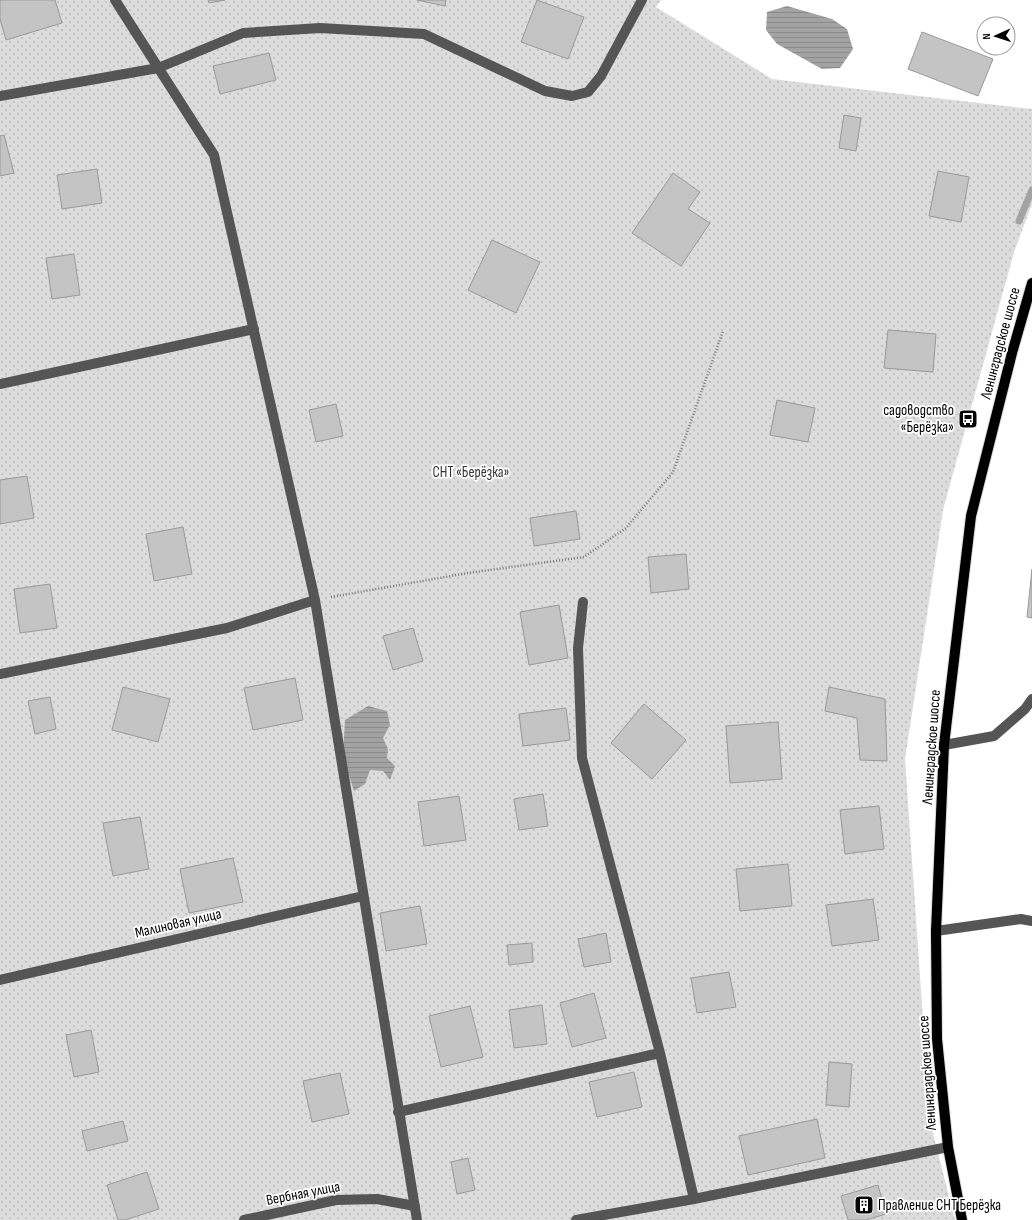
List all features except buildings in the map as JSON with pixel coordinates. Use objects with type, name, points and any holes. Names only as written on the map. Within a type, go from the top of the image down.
[{"type":"main road","name":"Ленинградское шоссе","points":[[962,1220],[948,1148],[937,1039],[936,931],[944,745],[971,516],[1012,353],[1032,284]]},
{"type":"street","points":[[115,0],[214,155],[315,600],[398,1112],[415,1206],[416,1220]]},
{"type":"street","points":[[0,96],[158,68],[243,33],[320,28],[424,34],[545,91],[572,96],[588,92],[601,76],[642,0]]},
{"type":"street","points":[[0,384],[254,329]]},
{"type":"street","points":[[0,674],[227,628],[315,600]]},
{"type":"street","points":[[583,602],[578,648],[582,758],[660,1053],[694,1200]]},
{"type":"street","points":[[944,745],[994,736],[1025,709],[1032,699]]},
{"type":"street","name":"Малиновая улица","points":[[0,980],[363,896]]},
{"type":"street","points":[[936,931],[1021,919],[1032,921]]},
{"type":"street","points":[[398,1112],[660,1053]]},
{"type":"street","points":[[576,1220],[694,1200],[948,1148]]},
{"type":"street","name":"Вербная улица","points":[[244,1220],[336,1200],[377,1199],[415,1206]]},
{"type":"path","points":[[315,600],[468,573],[584,557],[626,528],[673,472],[723,331]]},
{"type":"green space","name":"СНТ «Берёзка»","points":[[0,0],[661,0],[656,7],[772,79],[1032,109],[1032,204],[1014,252],[943,510],[905,759],[930,1121],[955,1220],[0,1220]]},
{"type":"shaded area","points":[[787,6],[832,19],[847,29],[853,49],[840,68],[822,69],[777,44],[766,30],[767,12]]},
{"type":"shaded area","points":[[368,706],[387,711],[390,725],[383,738],[388,749],[387,758],[395,766],[390,780],[383,771],[370,770],[365,784],[354,791],[343,756],[345,720]]},
{"type":"waterway","points":[[1019,221],[1032,190]]},
{"type":"place","name":"садоводство «Берёзка»","points":[[968,419]]},
{"type":"place","name":"Правление СНТ Берёзка","points":[[864,1205]]}]
